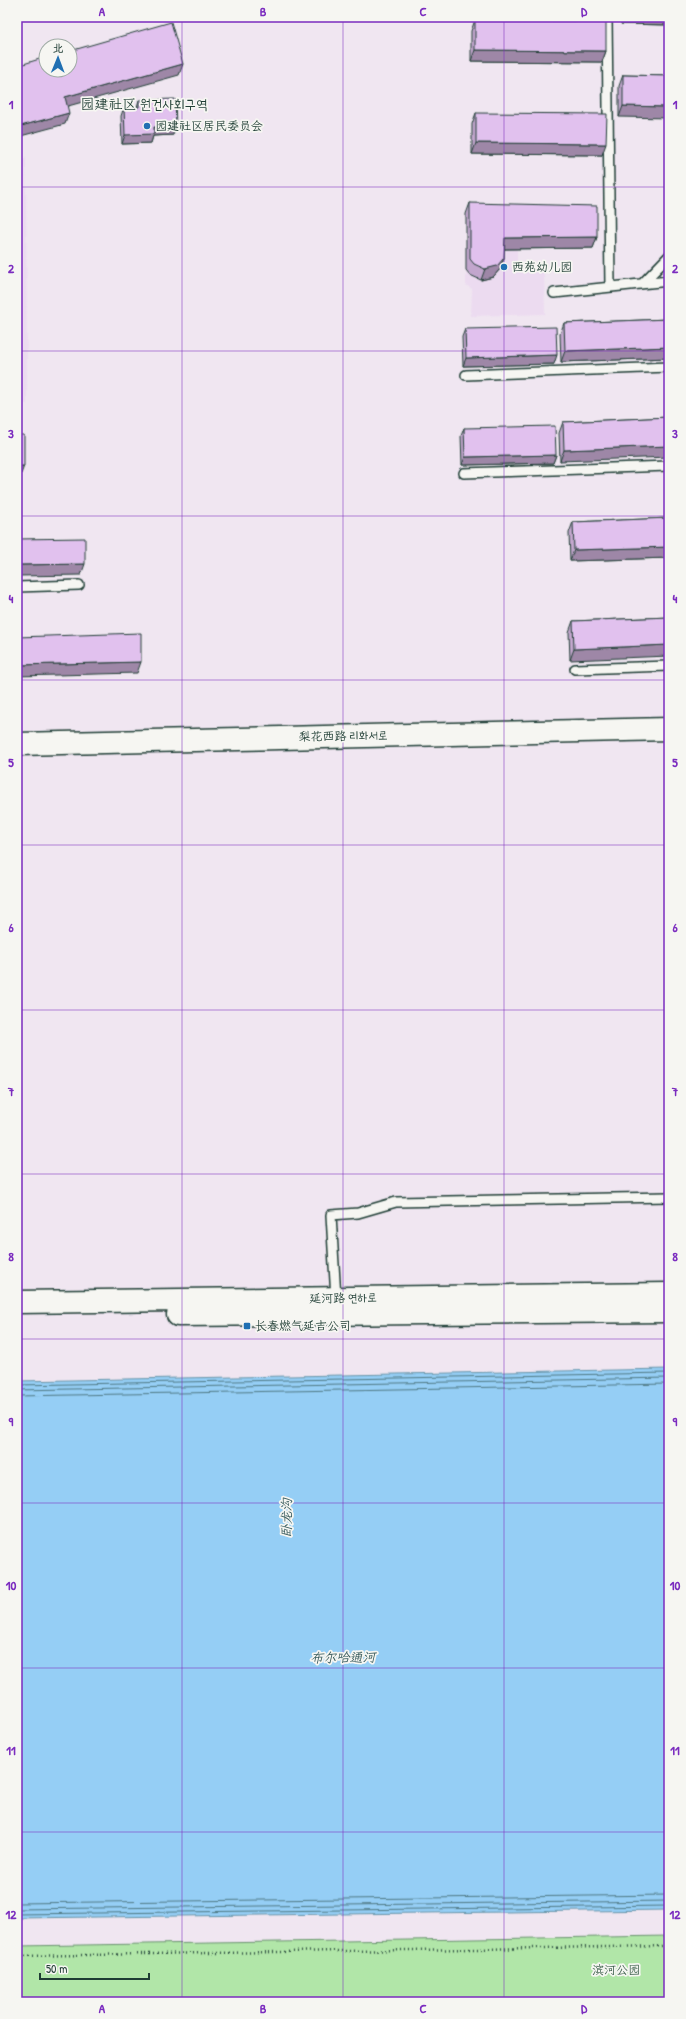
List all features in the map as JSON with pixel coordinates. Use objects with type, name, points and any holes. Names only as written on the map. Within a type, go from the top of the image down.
[{"type":"main road","name":"梨花西路 리화서로","points":[[17,744],[669,729]]},
{"type":"main road","name":"延河路 연하로","points":[[17,1302],[669,1294]]},
{"type":"main road","name":"延河路 연하로","points":[[17,1317],[669,1311]]},
{"type":"lane","points":[[606,17],[610,287]]},
{"type":"lane","points":[[643,283],[669,256]]},
{"type":"lane","points":[[554,293],[669,281]]},
{"type":"lane","points":[[466,375],[669,367]]},
{"type":"lane","points":[[464,472],[669,466]]},
{"type":"lane","points":[[17,587],[79,585]]},
{"type":"lane","points":[[575,669],[669,666]]},
{"type":"lane","points":[[336,1298],[331,1215],[358,1213],[396,1202],[669,1197]]},
{"type":"path","points":[[17,1956],[669,1946]]},
{"type":"shaded area","points":[[17,158],[26,158],[27,404],[17,402]]},
{"type":"shaded area","name":"西苑幼儿园","points":[[466,214],[593,248],[517,249],[517,262],[538,263],[544,271],[545,314],[471,316],[472,289],[466,285]]},
{"type":"green space","name":"滨河公园","points":[[669,1936],[669,2002],[17,2002],[17,1946]]},
{"type":"water","points":[[669,1369],[669,1910],[17,1918],[17,1381]]},
{"type":"building","points":[[475,20],[606,21],[606,51],[475,50]]},
{"type":"building","points":[[171,22],[183,64],[65,97],[69,113],[17,127],[17,66],[38,59],[38,78],[78,78],[78,49]]},
{"type":"building","points":[[623,75],[669,76],[669,107],[623,106]]},
{"type":"building","name":"园建社区居民委员会","points":[[175,99],[176,127],[154,127],[154,134],[125,135],[124,107],[139,107],[139,100]]},
{"type":"building","points":[[476,113],[607,114],[606,144],[476,143]]},
{"type":"building","points":[[470,203],[597,206],[597,237],[505,238],[504,258],[497,266],[485,269],[474,264],[470,259]]},
{"type":"building","points":[[669,319],[669,347],[565,351],[564,323]]},
{"type":"building","points":[[556,327],[557,355],[466,358],[465,329]]},
{"type":"building","points":[[669,417],[669,446],[564,450],[563,422]]},
{"type":"building","points":[[555,426],[556,455],[465,457],[464,428]]},
{"type":"building","points":[[17,435],[24,435],[24,466],[17,466]]},
{"type":"building","points":[[669,518],[669,547],[574,550],[573,522]]},
{"type":"building","points":[[85,538],[85,564],[17,565],[17,539]]},
{"type":"building","points":[[669,617],[669,645],[574,649],[573,621]]},
{"type":"building","points":[[141,633],[141,662],[17,665],[17,637]]},
{"type":"place","name":"园建社区居民委员会","points":[[147,126]]},
{"type":"place","name":"西苑幼儿园","points":[[504,267]]},
{"type":"place","name":"长春燃气延吉公司","points":[[247,1326]]},
{"type":"district","name":"园建社区 원건사회구역","points":[[144,104]]},
{"type":"water label","name":"卧龙沟","points":[[286,1518]]},
{"type":"water label","name":"布尔哈通河","points":[[343,1657]]}]
